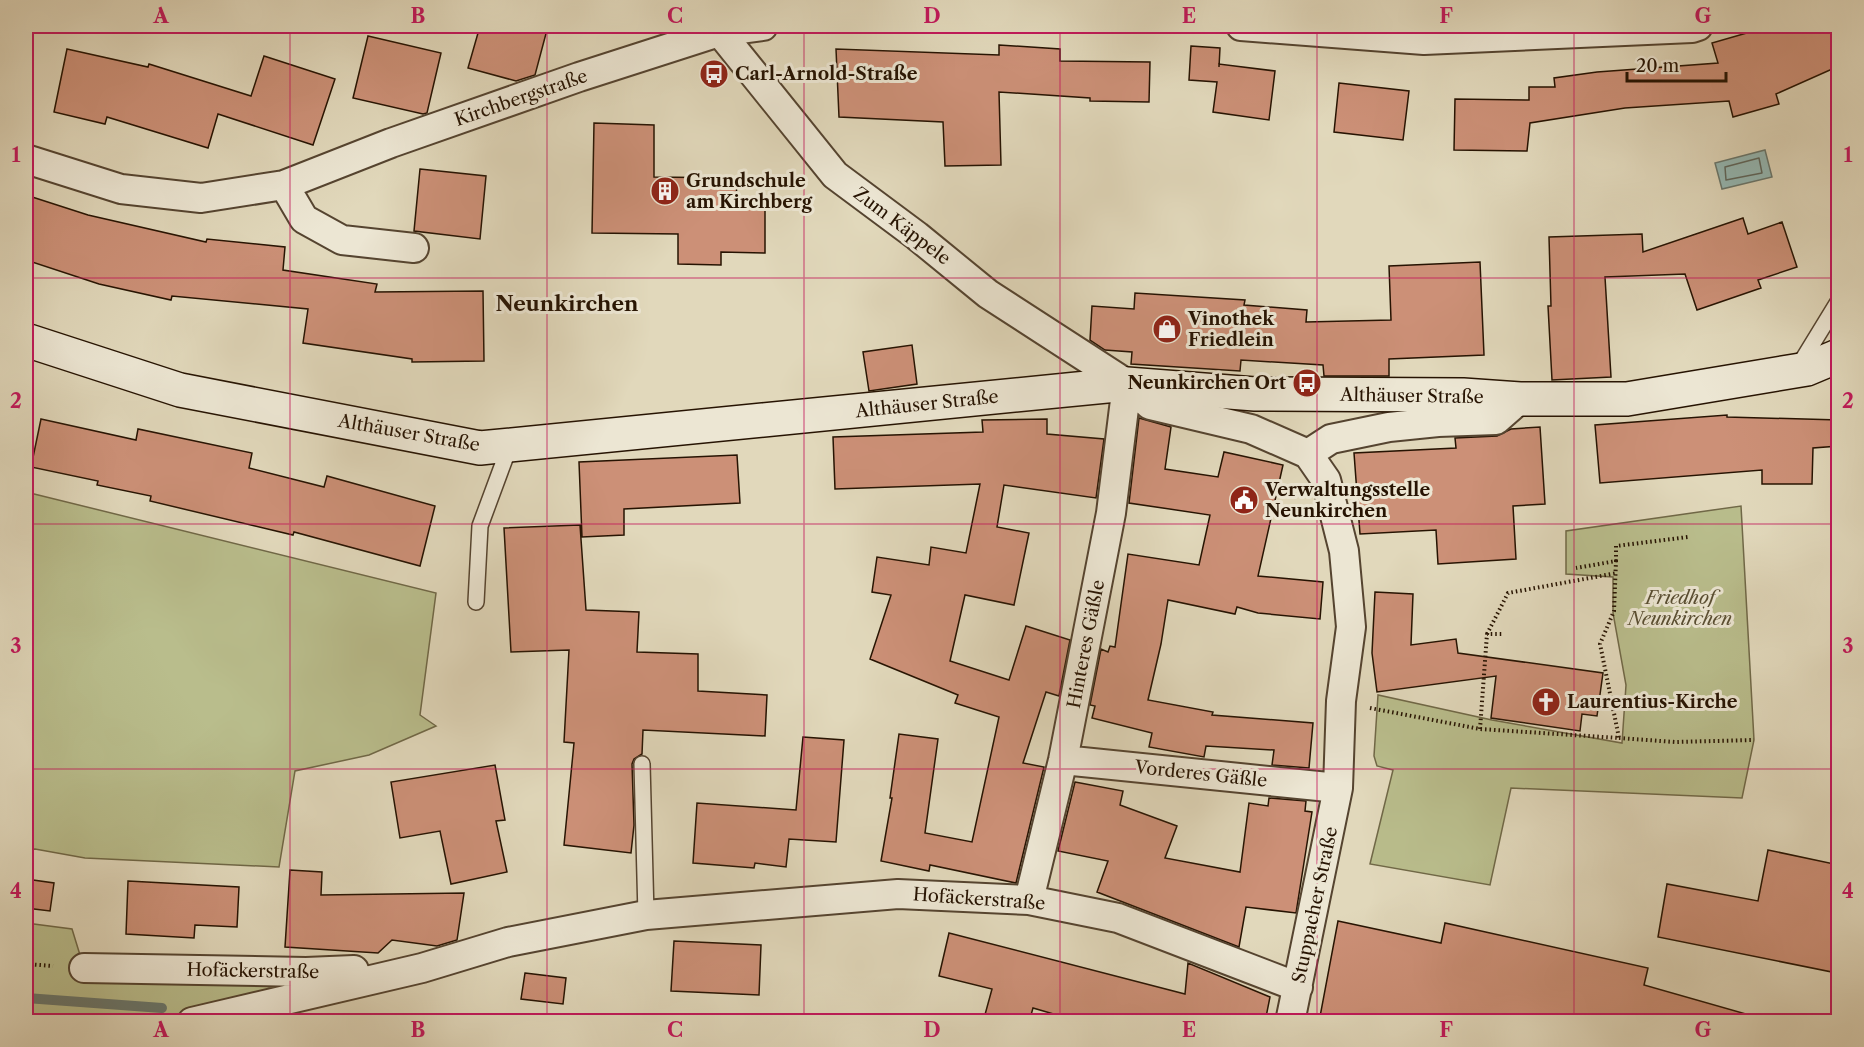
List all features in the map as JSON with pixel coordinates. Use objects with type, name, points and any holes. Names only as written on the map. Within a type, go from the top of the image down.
[{"type":"street","name":"Kirchbergstraße","points":[[26,159],[121,189],[201,198],[284,185],[391,143],[717,29],[762,26]]},
{"type":"street","points":[[1241,26],[1424,40],[1698,26]]},
{"type":"street","name":"Zum Käppele","points":[[717,29],[835,175],[917,236],[988,294],[1127,384],[1150,405],[1251,429],[1308,454]]},
{"type":"street","points":[[284,185],[304,219],[342,240],[414,248]]},
{"type":"street","name":"Althäuser Straße","points":[[26,340],[180,390],[480,448],[1127,384],[1255,394],[1627,399],[1796,371],[1839,356]]},
{"type":"street","name":"Hinteres Gäßle","points":[[1029,900],[1063,760],[1111,513],[1127,384]]},
{"type":"street","points":[[1308,454],[1331,438],[1389,427],[1496,420],[1521,399]]},
{"type":"street","name":"Stuppacher Straße","points":[[1290,1022],[1338,788],[1341,701],[1351,627],[1344,550],[1326,480],[1308,454]]},
{"type":"street","name":"Vorderes Gäßle","points":[[1063,760],[1338,788]]},
{"type":"street","name":"Hofäckerstraße","points":[[192,1022],[422,968],[508,942],[646,915],[898,894],[1029,900],[1118,918],[1298,987]]},
{"type":"street","name":"Hofäckerstraße","points":[[84,968],[306,972],[422,968]]},
{"type":"lane","points":[[1796,371],[1839,302]]},
{"type":"lane","points":[[476,602],[480,526],[510,445]]},
{"type":"lane","points":[[642,765],[646,915]]},
{"type":"path","points":[[1619,738],[1600,644],[1614,611],[1617,573],[1616,546],[1688,537]]},
{"type":"path","points":[[1576,568],[1616,561]]},
{"type":"path","points":[[1480,729],[1487,634],[1508,593],[1617,573]]},
{"type":"path","points":[[1487,634],[1504,634]]},
{"type":"path","points":[[1341,701],[1480,729],[1675,742],[1754,740]]},
{"type":"green space","points":[[26,492],[436,593],[420,715],[436,726],[369,755],[295,771],[279,867],[85,858],[35,849],[26,850]]},
{"type":"green space","name":"Friedhof Neunkirchen","points":[[1741,506],[1754,740],[1742,798],[1511,788],[1490,885],[1370,864],[1393,770],[1377,766],[1374,756],[1378,695],[1492,720],[1622,743],[1626,685],[1613,613],[1613,577],[1566,574],[1566,531]]},
{"type":"green space","points":[[26,923],[72,929],[84,968],[422,968],[192,1021],[26,1022]]},
{"type":"water","points":[[1765,150],[1772,177],[1722,189],[1715,163]]},
{"type":"building","points":[[480,26],[548,26],[535,75],[516,81],[468,68]]},
{"type":"building","points":[[1771,26],[1839,26],[1839,66],[1776,94],[1779,104],[1733,117],[1729,101],[1625,108],[1530,123],[1527,151],[1454,150],[1455,99],[1529,100],[1529,87],[1555,87],[1554,78],[1597,72],[1718,63],[1712,43]]},
{"type":"building","points":[[368,36],[441,53],[427,113],[353,98]]},
{"type":"building","points":[[999,45],[1060,49],[1060,61],[1150,62],[1149,102],[1090,101],[1090,98],[999,92],[1001,165],[945,166],[943,122],[839,117],[836,49],[999,55]]},
{"type":"building","points":[[1191,46],[1220,48],[1219,64],[1275,71],[1269,120],[1213,112],[1217,82],[1189,80]]},
{"type":"building","points":[[67,49],[148,67],[149,64],[251,96],[264,56],[335,79],[313,145],[218,114],[208,148],[107,117],[105,124],[54,112]]},
{"type":"building","points":[[1339,83],[1409,91],[1403,140],[1334,132]]},
{"type":"building","name":"Grundschule am Kirchberg","points":[[594,123],[654,125],[654,177],[737,178],[736,205],[765,205],[765,253],[721,252],[721,265],[678,264],[678,234],[592,233]]},
{"type":"building","points":[[420,169],[486,176],[480,239],[414,231]]},
{"type":"building","points":[[26,195],[88,215],[206,242],[207,239],[285,247],[283,270],[377,284],[375,292],[483,291],[484,361],[412,362],[412,359],[303,343],[308,309],[172,296],[171,300],[99,284],[26,260]]},
{"type":"building","points":[[1743,218],[1748,234],[1782,222],[1797,267],[1758,280],[1761,288],[1697,310],[1685,274],[1605,277],[1611,377],[1552,380],[1548,306],[1551,306],[1549,237],[1642,234],[1643,252]]},
{"type":"building","points":[[1480,262],[1484,355],[1389,359],[1389,376],[1324,376],[1323,365],[1241,360],[1240,371],[1131,364],[1132,352],[1105,350],[1090,340],[1092,306],[1134,309],[1135,293],[1245,300],[1244,305],[1307,310],[1306,322],[1391,320],[1389,266]]},
{"type":"building","points":[[912,345],[917,384],[869,391],[863,352]]},
{"type":"building","points":[[1727,415],[1727,417],[1839,420],[1839,446],[1813,448],[1812,484],[1762,484],[1762,470],[1600,483],[1595,425]]},
{"type":"building","points":[[1139,418],[1171,427],[1165,469],[1218,477],[1224,452],[1283,465],[1258,576],[1323,582],[1320,619],[1258,613],[1237,607],[1235,614],[1168,600],[1148,700],[1213,712],[1212,715],[1313,723],[1309,768],[1272,765],[1274,750],[1206,746],[1204,757],[1149,747],[1152,733],[1092,718],[1095,706],[1090,705],[1101,649],[1108,652],[1110,646],[1115,647],[1128,554],[1199,565],[1210,515],[1129,503]]},
{"type":"building","points":[[41,419],[136,440],[138,429],[252,453],[249,468],[324,487],[327,476],[435,506],[420,566],[294,532],[293,535],[150,501],[151,496],[97,485],[98,481],[31,467]]},
{"type":"building","points":[[1047,419],[1047,434],[1104,439],[1096,498],[1004,485],[997,527],[1029,533],[1014,605],[965,595],[950,661],[1009,680],[1026,626],[1070,640],[1059,696],[1046,692],[1023,763],[1044,767],[1016,883],[930,865],[929,871],[881,861],[892,798],[890,798],[899,734],[938,739],[925,833],[972,842],[999,717],[955,703],[958,695],[870,659],[891,595],[872,592],[877,557],[929,565],[931,547],[966,553],[980,484],[835,489],[833,437],[983,432],[982,420]]},
{"type":"building","points":[[1540,427],[1545,504],[1513,506],[1516,559],[1438,564],[1436,530],[1360,534],[1354,453],[1456,448],[1455,438],[1497,436],[1511,429]]},
{"type":"building","points":[[737,455],[740,503],[624,509],[624,535],[582,537],[579,462]]},
{"type":"building","points":[[580,525],[586,610],[639,612],[637,652],[698,654],[698,691],[767,695],[765,736],[643,730],[642,754],[634,759],[632,764],[634,825],[631,853],[564,845],[574,743],[564,742],[569,650],[511,652],[504,528]]},
{"type":"building","points":[[1375,592],[1413,594],[1411,645],[1456,639],[1458,653],[1603,673],[1597,716],[1582,714],[1580,731],[1491,718],[1496,676],[1377,692],[1372,653]]},
{"type":"building","points":[[803,737],[844,740],[836,842],[789,839],[786,867],[755,863],[754,868],[693,863],[697,803],[796,810]]},
{"type":"building","points":[[495,765],[505,820],[496,821],[507,872],[451,884],[440,831],[400,838],[391,782]]},
{"type":"building","points":[[1075,782],[1123,791],[1120,805],[1177,826],[1165,858],[1240,872],[1249,803],[1268,806],[1269,798],[1306,801],[1305,811],[1312,812],[1296,913],[1246,907],[1239,947],[1097,892],[1108,861],[1058,851]]},
{"type":"building","points":[[1768,850],[1839,865],[1839,941],[1832,972],[1658,937],[1667,884],[1758,901]]},
{"type":"building","points":[[290,870],[322,872],[321,895],[464,893],[457,940],[437,946],[392,940],[378,953],[285,947]]},
{"type":"building","points":[[26,879],[54,883],[50,911],[26,908]]},
{"type":"building","points":[[128,881],[239,887],[237,927],[195,925],[194,938],[126,934]]},
{"type":"building","points":[[1338,921],[1441,943],[1445,923],[1648,968],[1644,985],[1746,1014],[1745,1022],[1319,1022]]},
{"type":"building","points":[[949,933],[1185,994],[1188,963],[1270,997],[1265,1022],[1081,1022],[1033,1008],[1029,1022],[983,1022],[992,989],[939,976]]},
{"type":"building","points":[[674,941],[761,945],[759,995],[671,991]]},
{"type":"building","points":[[525,973],[566,978],[563,1004],[521,999]]},
{"type":"waterway","points":[[26,998],[162,1008]]},
{"type":"place","name":"Carl-Arnold-Straße","points":[[714,74]]},
{"type":"place","name":"Grundschule am Kirchberg","points":[[665,191]]},
{"type":"place","name":"Vinothek Friedlein","points":[[1167,329]]},
{"type":"place","name":"Neunkirchen Ort","points":[[1307,383]]},
{"type":"place","name":"Verwaltungsstelle Neunkirchen","points":[[1244,500]]},
{"type":"place","name":"Laurentius-Kirche","points":[[1546,702]]},
{"type":"district","name":"Neunkirchen","points":[[567,303]]}]
